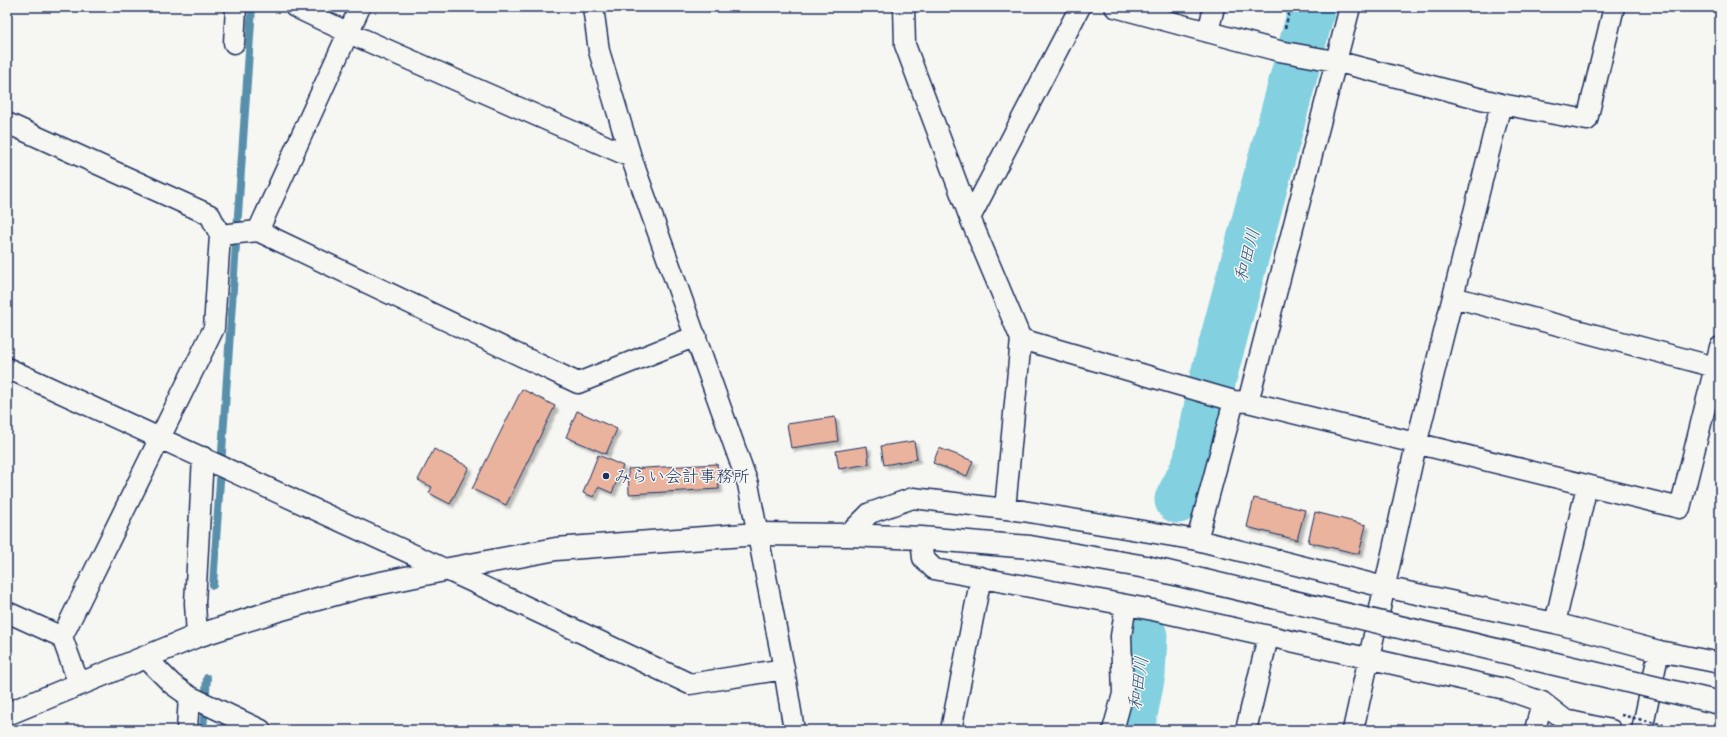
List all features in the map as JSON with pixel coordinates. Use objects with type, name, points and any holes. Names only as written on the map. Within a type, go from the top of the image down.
[{"type":"street","points":[[234,43],[236,7]]},
{"type":"street","points":[[296,7],[349,33],[631,157]]},
{"type":"street","points":[[254,231],[360,7]]},
{"type":"street","points":[[593,7],[599,51],[631,157],[748,484],[784,669],[794,730]]},
{"type":"street","points":[[904,7],[905,45],[970,218],[1021,338],[1005,509]]},
{"type":"street","points":[[970,218],[1080,7]]},
{"type":"street","points":[[1115,7],[1279,51],[1316,59],[1335,61],[1501,104],[1586,120],[1614,7]]},
{"type":"street","points":[[1208,32],[1214,7]]},
{"type":"street","points":[[1197,540],[1350,7]]},
{"type":"street","points":[[1353,730],[1416,445],[1501,104]]},
{"type":"street","points":[[7,123],[210,215],[220,235],[214,328],[62,637]]},
{"type":"street","points":[[220,235],[254,231],[578,383],[696,336]]},
{"type":"street","points":[[1453,297],[1715,367]]},
{"type":"street","points":[[1021,338],[1238,401],[1680,508],[1720,347]]},
{"type":"street","points":[[7,368],[203,457],[690,684],[784,669]]},
{"type":"street","points":[[198,636],[195,603],[203,457]]},
{"type":"street","points":[[1556,623],[1587,486]]},
{"type":"street","points":[[848,535],[870,513],[914,498],[1005,509],[1197,540],[1384,586],[1556,623],[1659,651],[1720,663]]},
{"type":"street","points":[[7,714],[198,636],[275,611],[357,588],[444,570],[556,550],[758,534],[848,535],[921,538],[1030,547],[1146,567],[1720,702]]},
{"type":"street","points":[[921,538],[924,558],[934,569],[1126,604],[1268,637],[1368,658],[1505,689],[1542,702],[1565,720],[1616,723]]},
{"type":"street","points":[[951,730],[981,577]]},
{"type":"street","points":[[1114,730],[1123,694],[1121,636],[1126,604]]},
{"type":"street","points":[[7,612],[62,637],[79,684]]},
{"type":"street","points":[[1376,626],[1454,642]]},
{"type":"street","points":[[1246,730],[1268,637]]},
{"type":"street","points":[[1642,730],[1659,651]]},
{"type":"street","points":[[145,657],[172,684],[189,697],[261,730]]},
{"type":"street","points":[[187,730],[189,697]]},
{"type":"street","points":[[1535,730],[1542,702]]},
{"type":"path","points":[[1616,723],[1664,725],[1688,730]]},
{"type":"building","points":[[522,389],[555,406],[506,505],[472,489]]},
{"type":"building","points":[[577,411],[617,429],[606,454],[566,437]]},
{"type":"building","points":[[835,417],[838,441],[791,448],[787,424]]},
{"type":"building","points":[[914,441],[917,459],[884,465],[881,446]]},
{"type":"building","points":[[867,446],[869,464],[839,469],[836,451]]},
{"type":"building","points":[[939,448],[973,461],[967,476],[933,463]]},
{"type":"building","points":[[434,449],[469,467],[450,504],[429,493],[432,487],[418,480]]},
{"type":"building","points":[[598,455],[623,466],[612,493],[598,487],[594,497],[583,493]]},
{"type":"building","points":[[717,464],[719,489],[629,494],[628,469]]},
{"type":"building","points":[[1254,498],[1305,510],[1297,540],[1247,527]]},
{"type":"building","points":[[1315,512],[1366,525],[1359,554],[1308,542]]},
{"type":"waterway","points":[[213,585],[252,7]]},
{"type":"waterway","name":"和田川","points":[[1178,500],[1196,464],[1213,378],[1313,7]]},
{"type":"waterway","name":"和田川","points":[[1131,730],[1142,674],[1144,636]]},
{"type":"waterway","points":[[203,730],[207,678]]},
{"type":"place","name":"みらい会計事務所","points":[[606,476]]}]
